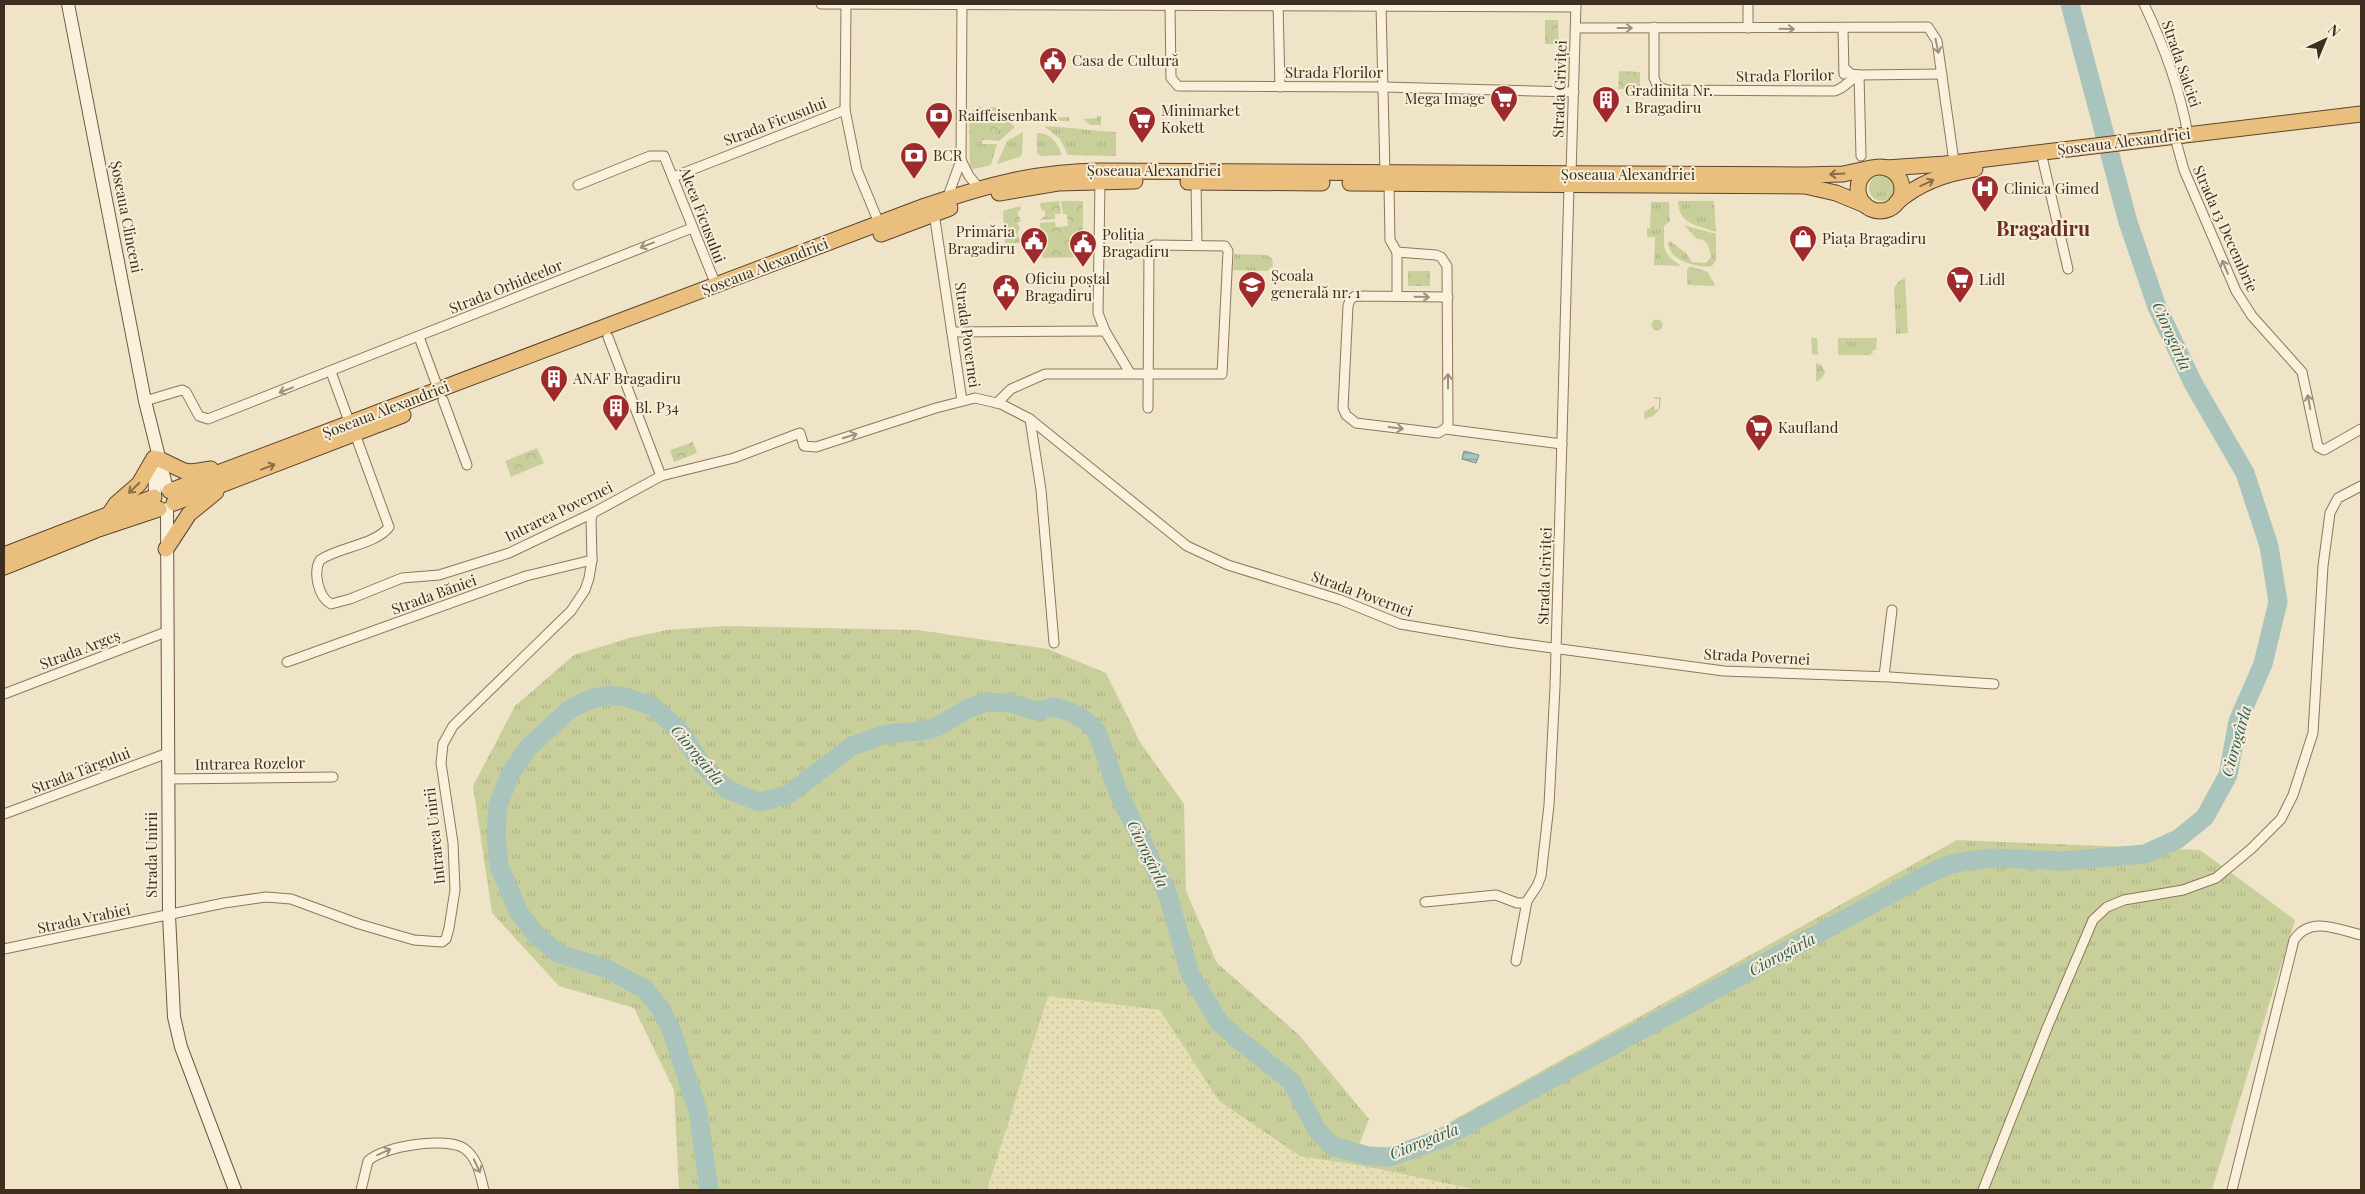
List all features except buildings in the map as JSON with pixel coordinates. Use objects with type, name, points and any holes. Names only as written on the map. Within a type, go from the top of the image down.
[{"type":"highway","name":"Șoseaua Alexandriei","points":[[1570,180],[1843,174],[1871,168],[2067,154],[2183,140],[2361,114]]},
{"type":"highway","name":"Șoseaua Alexandriei","points":[[2183,140],[2361,124]]},
{"type":"highway","name":"Șoseaua Alexandriei","points":[[4,555],[110,514],[237,479],[353,429],[716,285],[947,199],[979,188],[1024,177],[1062,171],[1805,186],[1836,193],[1876,210],[1882,210],[1923,184],[1960,172],[2043,162],[2067,154]]},
{"type":"highway","points":[[1865,205],[1860,200],[1858,187],[1861,176],[1871,168]]},
{"type":"highway","points":[[1886,168],[1893,171],[1900,181],[1901,193],[1897,202]]},
{"type":"highway","name":"Șoseaua Alexandriei","points":[[441,395],[608,337],[934,213],[1008,190],[1058,183],[1100,181],[1196,182],[1387,178]]},
{"type":"highway","name":"Șoseaua Alexandriei","points":[[4,567],[164,499],[222,472],[353,429]]},
{"type":"highway","points":[[110,514],[116,504],[139,484],[157,458],[184,471],[192,472],[210,469],[222,472]]},
{"type":"highway","points":[[166,548],[189,514],[237,479]]},
{"type":"main road","name":"Șoseaua Clinceni","points":[[68,4],[164,499]]},
{"type":"main road","name":"Strada Unirii","points":[[164,499],[169,915],[172,1004],[177,1033],[235,1190]]},
{"type":"street","points":[[821,4],[1576,5]]},
{"type":"street","name":"Strada Ficusului","points":[[672,177],[845,110],[846,4]]},
{"type":"street","points":[[947,199],[961,160],[962,4]]},
{"type":"street","points":[[1278,4],[1280,87]]},
{"type":"street","points":[[1748,4],[1748,28]]},
{"type":"street","name":"Strada Salciei","points":[[2144,4],[2162,44],[2176,83],[2183,140]]},
{"type":"street","name":"Strada Florilor","points":[[1170,5],[1170,75],[1174,84],[1198,86],[1384,87],[1574,92]]},
{"type":"street","name":"Strada Griviței","points":[[1516,961],[1526,903],[1538,883],[1544,856],[1552,751],[1576,5]]},
{"type":"street","points":[[1381,6],[1390,240],[1397,252],[1397,296]]},
{"type":"street","points":[[1576,28],[1928,28],[1937,41],[1954,162]]},
{"type":"street","name":"Strada Florilor","points":[[1654,28],[1654,78],[1662,89],[1677,91],[1834,91],[1845,86],[1859,75]]},
{"type":"street","points":[[1843,29],[1845,86]]},
{"type":"street","points":[[1844,68],[1851,74],[1859,75],[1942,74]]},
{"type":"street","points":[[1859,75],[1861,156]]},
{"type":"street","points":[[845,110],[857,170],[879,223]]},
{"type":"street","name":"Strada 13 Decembrie","points":[[2183,140],[2184,170],[2236,291],[2252,316],[2302,372],[2320,449],[2324,450],[2361,429]]},
{"type":"street","name":"Aleea Ficusului","points":[[578,185],[659,154],[666,158],[716,285]]},
{"type":"street","points":[[961,160],[969,176],[979,188]]},
{"type":"street","name":"Șoseaua Alexandriei","points":[[2043,162],[2068,270]]},
{"type":"street","name":"Șoseaua Alexandriei","points":[[1100,181],[1098,313],[1105,331],[1130,373]]},
{"type":"street","name":"Șoseaua Alexandriei","points":[[1196,182],[1197,244]]},
{"type":"street","name":"Strada Povernei","points":[[934,213],[952,332],[958,402]]},
{"type":"street","name":"Strada Orhideelor","points":[[145,401],[182,390],[186,392],[199,416],[208,419],[692,228]]},
{"type":"street","points":[[997,403],[1011,388],[1040,374],[1148,373],[1222,374],[1228,251],[1222,246],[1197,244],[1154,245],[1149,248],[1148,373],[1148,408]]},
{"type":"street","points":[[1397,252],[1441,257],[1447,266],[1448,297],[1448,424],[1445,429],[1438,433],[1356,423],[1349,418],[1343,408],[1349,302],[1355,296],[1448,297]]},
{"type":"street","points":[[952,332],[1105,331]]},
{"type":"street","points":[[419,337],[467,465]]},
{"type":"street","points":[[608,337],[662,476]]},
{"type":"street","points":[[331,372],[353,429]]},
{"type":"street","name":"Strada Povernei","points":[[975,398],[997,403],[1030,418],[1176,539],[1206,556],[1228,565],[1341,600],[1400,624],[1419,629],[1556,649],[1730,671],[1884,676],[1994,684]]},
{"type":"street","name":"Intrarea Povernei","points":[[353,429],[389,527],[385,532],[322,558],[318,562],[320,594],[331,604],[350,599],[402,578],[439,575],[509,553],[593,514],[662,476],[734,458],[800,433],[804,446],[816,448],[975,398]]},
{"type":"street","points":[[1030,418],[1041,490],[1054,643]]},
{"type":"street","points":[[1445,429],[1562,444]]},
{"type":"street","points":[[1983,1190],[2050,1019],[2093,920],[2107,907],[2124,900],[2183,890],[2216,878],[2272,830],[2288,807],[2313,733],[2323,566],[2330,513],[2338,498],[2361,486]]},
{"type":"street","points":[[592,560],[591,519],[593,514]]},
{"type":"street","name":"Strada Băniei","points":[[287,662],[526,576],[592,560]]},
{"type":"street","name":"Intrarea Unirii","points":[[169,915],[256,898],[282,898],[414,940],[436,944],[444,941],[449,928],[455,878],[441,763],[443,744],[453,726],[571,610],[585,590],[592,560]]},
{"type":"street","points":[[1884,676],[1892,610]]},
{"type":"street","name":"Strada Argeș","points":[[4,694],[166,632]]},
{"type":"street","name":"Strada Târgului","points":[[4,814],[168,753]]},
{"type":"street","name":"Intrarea Rozelor","points":[[168,780],[333,777]]},
{"type":"street","points":[[1425,902],[1496,894],[1517,903],[1526,903]]},
{"type":"street","name":"Strada Vrabiei","points":[[4,949],[169,915]]},
{"type":"street","points":[[2232,1190],[2294,940],[2300,931],[2310,926],[2319,926],[2361,935]]},
{"type":"street","points":[[361,1190],[368,1161],[381,1152],[398,1147],[445,1143],[461,1146],[472,1156],[480,1172],[484,1190]]},
{"type":"shaded area","points":[[1048,996],[1160,1010],[1219,1101],[1300,1156],[1369,1167],[1478,1190],[987,1190]]},
{"type":"green space","points":[[1545,20],[1558,20],[1559,44],[1545,44]]},
{"type":"green space","points":[[1619,71],[1640,72],[1640,89],[1618,89]]},
{"type":"green space","points":[[979,106],[982,108],[982,144],[997,144],[991,165],[973,169],[970,167],[969,113]]},
{"type":"green space","points":[[996,107],[1007,119],[990,140],[982,140],[982,108]]},
{"type":"green space","points":[[1097,116],[1101,116],[1101,125],[1090,125],[1083,119],[1097,118]]},
{"type":"green space","points":[[1069,117],[1069,121],[1042,121],[1040,118]]},
{"type":"green space","points":[[1007,119],[1015,127],[999,141],[990,140]]},
{"type":"green space","points":[[1044,126],[1116,132],[1116,156],[1068,155],[1060,139]]},
{"type":"green space","points":[[1023,132],[1022,154],[1020,157],[997,164],[1007,141]]},
{"type":"green space","points":[[1037,133],[1050,137],[1058,146],[1062,155],[1041,156],[1037,153]]},
{"type":"green space","points":[[1882,175],[1891,179],[1895,188],[1891,197],[1882,201],[1873,197],[1869,188],[1873,179]]},
{"type":"green space","points":[[1059,201],[1061,214],[1055,214],[1055,219],[1040,220],[1045,216],[1045,212],[1041,209],[1040,203]]},
{"type":"green space","points":[[1061,201],[1083,201],[1083,257],[1042,258],[1040,223],[1055,222],[1056,227],[1068,226],[1067,214],[1063,214]]},
{"type":"green space","points":[[1678,201],[1714,201],[1716,232],[1685,220],[1679,209]]},
{"type":"green space","points":[[1651,202],[1669,202],[1670,221],[1664,226],[1664,246],[1670,258],[1681,266],[1654,265],[1655,237],[1647,237],[1647,228],[1650,228]]},
{"type":"green space","points":[[1020,206],[1021,210],[1017,212],[1021,221],[1017,223],[1020,228],[1017,234],[1021,242],[1005,243],[1003,211]]},
{"type":"green space","points":[[1684,225],[1716,234],[1716,260],[1712,266],[1698,266],[1674,256],[1668,243],[1670,241],[1686,253],[1692,262],[1706,263],[1711,257],[1706,242],[1697,239]]},
{"type":"green space","points":[[1234,254],[1266,255],[1272,258],[1273,266],[1267,271],[1233,270]]},
{"type":"green space","points":[[1690,266],[1708,272],[1715,286],[1687,285],[1687,270]]},
{"type":"green space","points":[[1408,271],[1430,271],[1430,286],[1408,286]]},
{"type":"green space","points":[[1905,278],[1908,333],[1896,334],[1894,288],[1898,282]]},
{"type":"green space","points":[[1657,319],[1663,325],[1657,331],[1651,325]]},
{"type":"green space","points":[[1811,338],[1817,338],[1818,355],[1812,354]]},
{"type":"green space","points":[[1838,338],[1877,338],[1876,350],[1872,350],[1873,353],[1870,355],[1838,355]]},
{"type":"green space","points":[[1816,363],[1821,365],[1825,372],[1822,378],[1816,382]]},
{"type":"green space","points":[[1655,397],[1661,397],[1660,409],[1653,416],[1645,419],[1644,412],[1654,406],[1655,410],[1659,409],[1659,399],[1654,399]]},
{"type":"green space","points":[[693,442],[697,453],[674,462],[670,450]]},
{"type":"green space","points":[[537,448],[544,463],[511,477],[505,461]]},
{"type":"green space","points":[[723,626],[917,630],[1048,649],[1106,673],[1140,742],[1184,804],[1186,891],[1217,963],[1299,1035],[1369,1119],[1357,1150],[1369,1167],[1300,1156],[1219,1101],[1160,1010],[1048,996],[987,1190],[679,1190],[674,1090],[634,1008],[559,986],[492,913],[473,786],[515,706],[574,655],[629,638],[667,630]]},
{"type":"green space","points":[[1957,840],[2200,850],[2295,920],[2212,1190],[1478,1190],[1369,1167]]},
{"type":"water","points":[[1464,451],[1479,455],[1476,463],[1462,459]]},
{"type":"waterway","name":"Ciorogârla","points":[[709,1190],[698,1111],[671,1029],[660,1008],[645,989],[605,968],[559,954],[536,935],[519,913],[499,866],[496,834],[498,805],[511,773],[528,748],[569,710],[588,700],[608,695],[625,697],[652,706],[679,730],[702,764],[726,789],[759,802],[788,795],[852,746],[886,734],[921,731],[937,727],[967,709],[987,702],[1010,703],[1037,711],[1054,707],[1071,712],[1086,721],[1097,732],[1118,792],[1168,895],[1190,974],[1219,1022],[1291,1081],[1317,1130],[1332,1146],[1368,1156],[1390,1157],[1443,1138],[1924,876],[1948,865],[1993,858],[2062,861],[2145,854],[2178,839],[2205,817],[2228,775],[2238,721],[2263,664],[2278,602],[2269,546],[2245,473],[2193,383],[2157,307],[2128,222],[2070,4]]},
{"type":"place","name":"Casa de Cultură","points":[[1053,85]]},
{"type":"place","name":"Mega Image","points":[[1504,123]]},
{"type":"place","name":"Gradinita Nr. 1 Bragadiru","points":[[1606,124]]},
{"type":"place","name":"Raiffeisenbank","points":[[939,140]]},
{"type":"place","name":"Minimarket Kokett","points":[[1142,144]]},
{"type":"place","name":"BCR","points":[[914,180]]},
{"type":"place","name":"Clinica Gimed","points":[[1985,213]]},
{"type":"place","name":"Piața Bragadiru","points":[[1803,263]]},
{"type":"place","name":"Primăria Bragadiru","points":[[1034,265]]},
{"type":"place","name":"Poliția Bragadiru","points":[[1083,268]]},
{"type":"place","name":"Lidl","points":[[1960,304]]},
{"type":"place","name":"Școala generală nr. 1","points":[[1252,309]]},
{"type":"place","name":"Oficiu poștal Bragadiru","points":[[1006,312]]},
{"type":"place","name":"ANAF Bragadiru","points":[[554,403]]},
{"type":"place","name":"Bl. P34","points":[[616,432]]},
{"type":"place","name":"Kaufland","points":[[1759,452]]},
{"type":"district","name":"Bragadiru","points":[[2043,229]]}]
